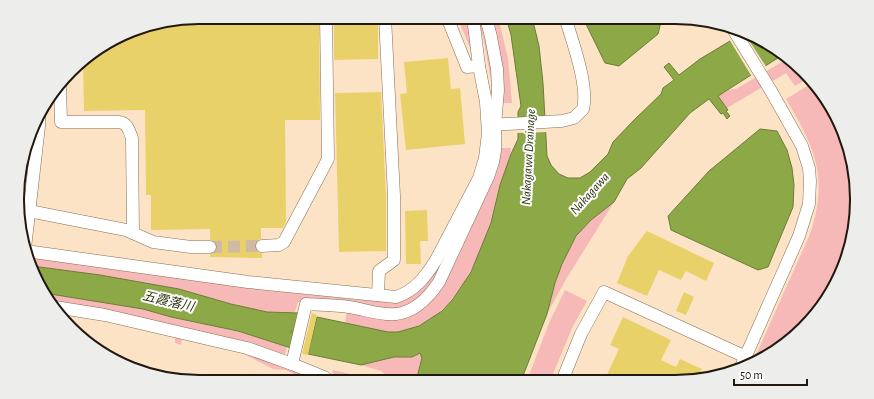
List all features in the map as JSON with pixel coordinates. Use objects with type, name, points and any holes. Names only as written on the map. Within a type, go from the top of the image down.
[{"type":"street","points":[[262,246],[279,245],[284,242],[328,160],[326,24]]},
{"type":"street","points":[[378,295],[379,271],[394,260],[394,196],[385,24]]},
{"type":"street","points":[[450,24],[467,67],[479,66]]},
{"type":"street","points":[[32,252],[248,282],[396,297],[405,294],[428,273],[436,260],[479,178],[494,125],[486,102],[473,24]]},
{"type":"street","points":[[292,364],[306,304],[348,307],[395,314],[406,312],[418,306],[431,294],[439,282],[488,177],[493,162],[495,151],[494,125],[498,90],[497,69],[488,24]]},
{"type":"street","points":[[494,125],[562,121],[574,118],[583,109],[585,95],[574,48],[566,24]]},
{"type":"street","points":[[738,35],[771,90],[802,146],[809,168],[810,195],[806,218],[799,236],[744,361]]},
{"type":"street","points":[[60,93],[61,122],[123,122],[127,126],[132,138],[133,233]]},
{"type":"street","points":[[27,231],[29,211],[30,155]]},
{"type":"street","points":[[29,211],[126,230],[153,242],[191,247],[210,247]]},
{"type":"street","points":[[564,375],[581,334],[604,292],[746,357]]},
{"type":"street","points":[[62,308],[105,315],[247,348],[319,375]]},
{"type":"shaded area","points":[[460,24],[470,24],[473,55]]},
{"type":"shaded area","points":[[479,24],[500,24],[508,58],[512,103],[500,103],[493,92],[484,41]]},
{"type":"shaded area","points":[[783,62],[799,75],[804,81],[795,86],[786,73],[727,108],[717,96],[728,90],[736,89]]},
{"type":"shaded area","points":[[808,86],[814,93],[832,122],[841,143],[847,165],[850,188],[850,211],[847,234],[841,256],[832,277],[820,297],[799,324],[781,339],[756,354],[810,234],[816,214],[818,179],[816,164],[805,133],[786,99]]},
{"type":"shaded area","points":[[499,148],[511,148],[508,166],[497,195],[491,224],[485,241],[468,276],[458,292],[446,306],[432,318],[416,327],[398,332],[378,332],[345,323],[348,305],[298,302],[295,312],[267,312],[161,286],[37,267],[33,257],[34,256],[159,273],[266,290],[360,300],[404,300],[415,294],[425,284]]},
{"type":"shaded area","points":[[614,202],[565,281],[547,314],[562,263],[571,244],[589,222]]},
{"type":"shaded area","points":[[565,290],[587,301],[573,326],[553,375],[529,375],[549,323]]},
{"type":"shaded area","points":[[52,294],[143,309],[171,317],[238,331],[287,347],[283,359],[61,307]]},
{"type":"shaded area","points":[[175,334],[252,352],[307,375],[296,375],[286,370],[273,369],[234,349],[182,338],[181,345],[175,343]]},
{"type":"shaded area","points":[[420,353],[422,358],[418,375],[386,375],[381,371],[361,365],[394,357],[412,357]]},
{"type":"shaded area","points":[[333,370],[354,375],[333,375]]},
{"type":"water","points":[[508,24],[534,24],[539,46],[543,83],[547,156],[551,165],[559,174],[568,178],[580,178],[590,172],[608,154],[613,142],[661,94],[663,88],[674,80],[664,67],[669,63],[679,75],[700,59],[739,36],[778,58],[718,96],[728,110],[726,111],[730,116],[727,119],[709,99],[690,113],[641,168],[627,179],[614,202],[591,220],[576,236],[562,264],[555,283],[547,314],[523,375],[418,375],[422,358],[420,353],[412,357],[394,357],[361,365],[308,354],[317,317],[388,332],[398,332],[419,326],[442,311],[453,299],[471,272],[491,223],[500,185],[518,139],[518,112],[521,106],[511,35]]},
{"type":"water","points":[[586,24],[660,24],[658,34],[619,66],[605,63]]},
{"type":"water","points":[[760,129],[777,131],[787,150],[792,168],[794,185],[793,207],[768,267],[758,270],[671,230],[668,216],[709,171]]},
{"type":"water","name":"五霞落川","points":[[37,267],[100,275],[179,289],[231,304],[267,312],[299,313],[295,331],[291,331],[295,333],[291,348],[238,331],[171,317],[143,309],[52,294]]},
{"type":"pier","points":[[736,35],[749,41],[767,68],[752,77],[729,39]]},
{"type":"pier","points":[[547,116],[548,132],[516,133],[516,118]]},
{"type":"building","points":[[188,24],[319,24],[320,120],[285,120],[286,222],[283,228],[261,228],[261,239],[258,240],[255,246],[256,250],[262,253],[262,258],[210,257],[210,254],[216,251],[217,247],[214,241],[210,240],[210,229],[151,230],[151,195],[146,195],[145,110],[84,111],[83,69],[102,54],[132,37],[165,27]]},
{"type":"building","points":[[334,24],[378,24],[378,59],[334,60]]},
{"type":"building","points":[[448,58],[451,89],[460,88],[465,144],[406,150],[400,94],[407,93],[404,62]]},
{"type":"building","points":[[381,92],[386,196],[386,251],[339,252],[335,93]]},
{"type":"building","points":[[427,210],[428,241],[420,241],[421,264],[406,264],[405,211]]},
{"type":"building","points":[[647,231],[714,263],[706,281],[686,271],[681,280],[659,270],[647,296],[617,283],[628,256]]},
{"type":"building","points":[[684,292],[694,297],[686,315],[676,311]]},
{"type":"building","points":[[312,313],[317,315],[308,355],[302,354]]},
{"type":"building","points":[[623,317],[671,340],[661,360],[676,367],[680,359],[702,369],[700,373],[686,375],[607,375],[619,349],[610,345]]},
{"type":"tunnel","points":[[210,247],[262,246]]},
{"type":"water label","name":"Nakagawa Drainage","points":[[529,157]]},
{"type":"water label","name":"Nakagawa","points":[[590,194]]}]
